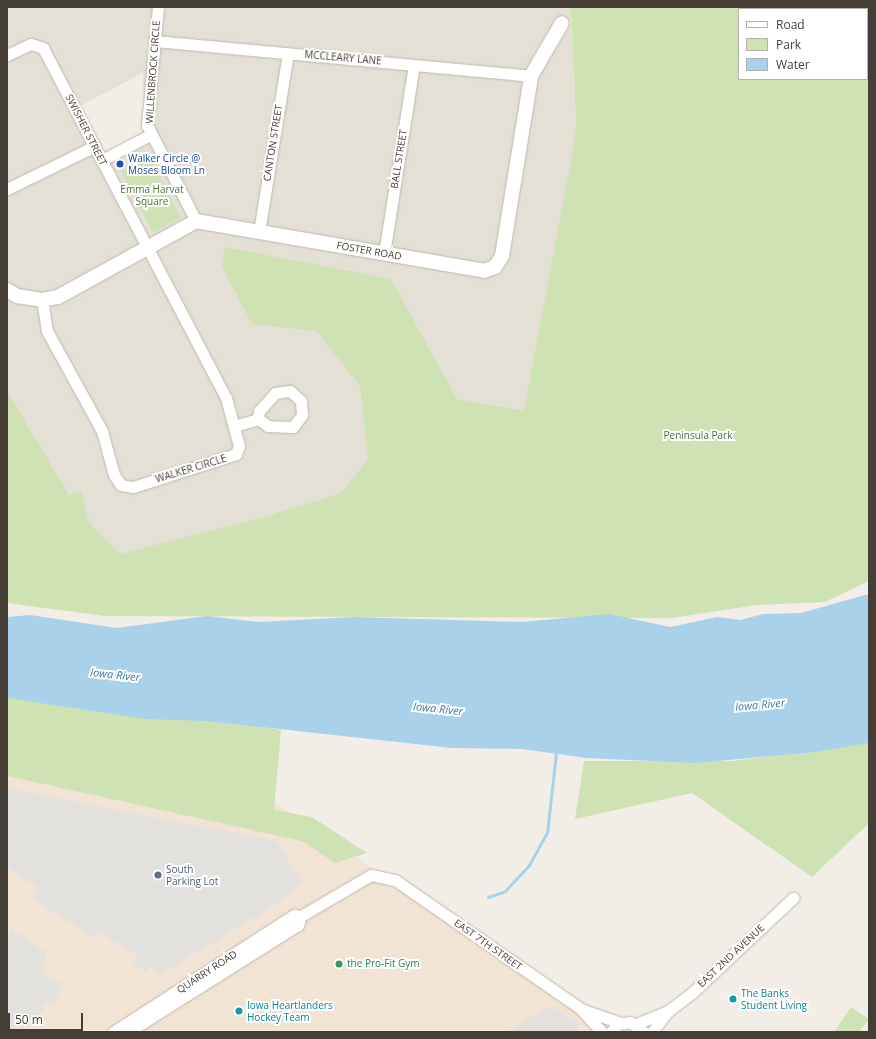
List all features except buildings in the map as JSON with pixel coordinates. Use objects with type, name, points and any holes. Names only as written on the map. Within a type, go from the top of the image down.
[{"type":"street","name":"WILLENBROCK CIRCLE","points":[[158,7],[147,125],[196,222]]},
{"type":"street","name":"FOSTER ROAD","points":[[196,222],[484,271],[495,267],[502,256],[531,76],[562,22]]},
{"type":"street","name":"MCCLEARY LANE","points":[[155,41],[531,76]]},
{"type":"street","name":"SWISHER STREET","points":[[7,55],[31,44],[43,48],[147,247]]},
{"type":"street","name":"CANTON STREET","points":[[259,232],[288,53]]},
{"type":"street","name":"BALL STREET","points":[[384,254],[414,65]]},
{"type":"street","points":[[102,160],[152,134]]},
{"type":"street","points":[[7,189],[95,146]]},
{"type":"street","points":[[7,290],[18,296],[42,300],[58,297],[147,247],[196,222]]},
{"type":"street","name":"WALKER CIRCLE","points":[[42,300],[47,331],[102,431],[114,475],[121,485],[132,486],[234,456],[239,446],[226,398],[147,247]]},
{"type":"street","points":[[234,426],[258,419]]},
{"type":"street","name":"QUARRY ROAD","points":[[113,1032],[294,915],[301,916],[371,875],[394,880]]},
{"type":"street","name":"EAST 7TH STREET","points":[[394,880],[581,1009],[602,1032]]},
{"type":"street","name":"EAST 2ND AVENUE","points":[[652,1032],[668,1011],[793,898]]},
{"type":"street","name":"QUARRY ROAD","points":[[128,1032],[298,925],[301,916]]},
{"type":"street","name":"EAST 7TH STREET","points":[[581,1009],[640,1028]]},
{"type":"street","name":"EAST 2ND AVENUE","points":[[640,1028],[668,1011]]},
{"type":"street","points":[[611,1032],[621,1023]]},
{"type":"shaded area","points":[[7,7],[571,7],[577,152],[529,412],[374,503],[100,576],[20,510],[7,489]],"holes":[[[143,73],[145,135],[106,154],[80,106]]]},
{"type":"shaded area","points":[[7,727],[237,777],[616,1032],[7,1032]]},
{"type":"shaded area","name":"South Parking Lot","points":[[7,788],[277,841],[303,883],[270,908],[159,975],[152,965],[146,972],[133,963],[137,956],[100,932],[94,938],[33,899],[38,888],[7,867]]},
{"type":"shaded area","points":[[11,929],[46,952],[42,974],[63,984],[54,1003],[42,1005],[44,1011],[7,1032],[7,937]]},
{"type":"shaded area","points":[[548,1006],[577,1021],[579,1032],[508,1032]]},
{"type":"green space","name":"Peninsula Park","points":[[571,7],[869,7],[869,581],[825,602],[757,605],[671,618],[105,616],[7,603],[7,391],[69,495],[82,491],[89,523],[120,554],[268,516],[341,493],[368,459],[360,386],[316,331],[252,324],[222,267],[225,247],[391,279],[457,399],[524,411],[572,155],[576,125]]},
{"type":"green space","name":"Emma Harvat Square","points":[[150,157],[181,218],[152,232],[121,172]]},
{"type":"green space","points":[[7,687],[281,730],[274,810],[312,817],[367,853],[335,863],[302,841],[7,776]]},
{"type":"green space","points":[[869,743],[869,823],[812,877],[692,793],[575,819],[584,761],[732,761]]},
{"type":"green space","points":[[851,1007],[869,1019],[859,1032],[834,1032]]},
{"type":"water","name":"Iowa River","points":[[869,594],[869,743],[815,752],[694,763],[587,758],[522,749],[452,748],[205,721],[146,719],[7,698],[7,617],[30,615],[117,628],[207,616],[258,622],[355,617],[522,622],[609,614],[670,627],[717,617],[740,620],[763,614],[801,613]]},
{"type":"waterway","points":[[488,897],[505,891],[529,865],[547,833],[556,753]]},
{"type":"place","name":"Walker Circle @ Moses Bloom Ln","points":[[120,164]]},
{"type":"place","name":"South Parking Lot","points":[[158,875]]},
{"type":"place","name":"the Pro-Fit Gym","points":[[339,964]]},
{"type":"place","name":"The Banks Student Living","points":[[733,999]]},
{"type":"place","name":"Iowa Heartlanders Hockey Team","points":[[239,1011]]}]
